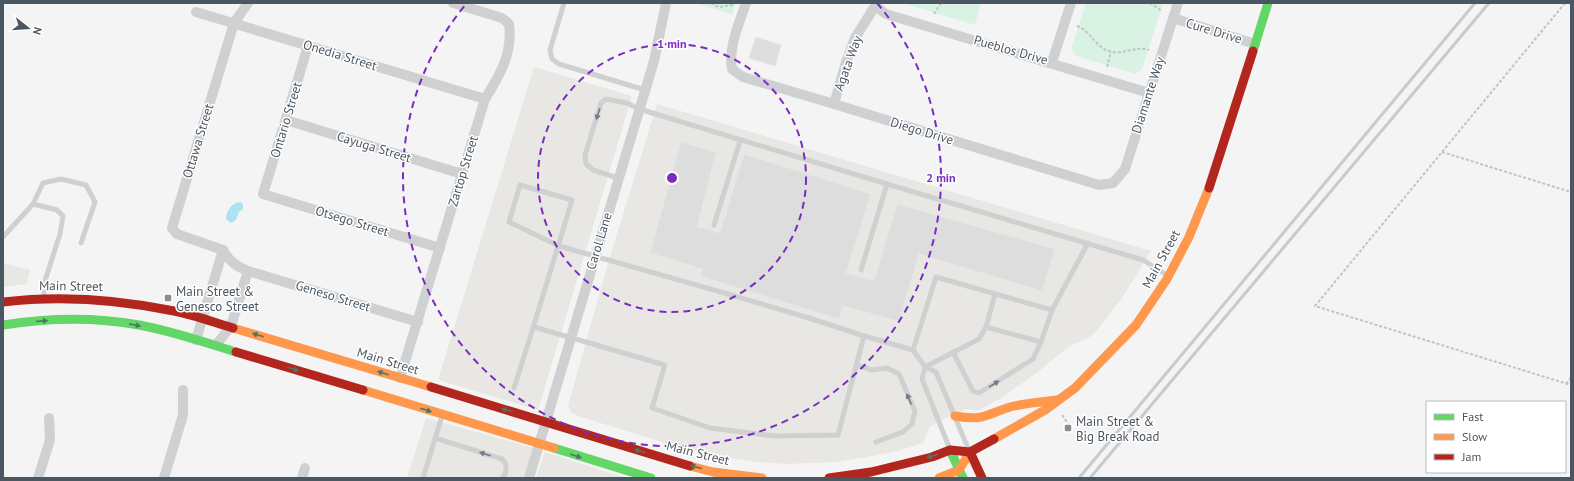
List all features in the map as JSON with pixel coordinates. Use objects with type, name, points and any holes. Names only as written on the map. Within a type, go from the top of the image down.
[{"type":"main road","name":"Main Street","points":[[970,452],[1045,410],[1087,378],[1136,325],[1169,276],[1189,237],[1209,187],[1268,3]]},
{"type":"main road","name":"Main Street","points":[[3,302],[72,297],[120,301],[175,311],[231,326],[714,472],[762,478]]},
{"type":"main road","points":[[3,325],[57,319],[96,320],[133,324],[216,345],[640,477],[650,478]]},
{"type":"main road","points":[[955,416],[972,419],[986,417],[1011,407],[1060,399]]},
{"type":"main road","points":[[829,478],[871,472],[932,457],[950,450],[970,452]]},
{"type":"main road","points":[[950,450],[961,474]]},
{"type":"main road","points":[[961,474],[970,452]]},
{"type":"main road","points":[[970,452],[982,478]]},
{"type":"main road","points":[[939,478],[961,474]]},
{"type":"street","name":"Ottawa Street","points":[[223,250],[177,234],[172,228],[234,23],[248,3]]},
{"type":"street","name":"Zartop Street","points":[[400,378],[485,99],[501,74],[507,56],[510,33],[509,24],[502,18],[453,3]]},
{"type":"street","name":"Carol Lane","points":[[529,478],[594,256],[654,61],[666,3]]},
{"type":"street","name":"Diego Drive","points":[[746,3],[730,59],[732,69],[743,77],[1098,186],[1113,183]]},
{"type":"street","points":[[1052,62],[1071,3]]},
{"type":"street","name":"Diamante Way","points":[[1113,183],[1125,169],[1178,3]]},
{"type":"street","name":"Pueblos Drive","points":[[876,5],[886,14],[1149,92]]},
{"type":"street","name":"Agata Way","points":[[834,104],[846,62],[855,38],[876,5]]},
{"type":"street","name":"Onedia Street","points":[[196,12],[485,99]]},
{"type":"street","name":"Cure Drive","points":[[1173,18],[1255,44]]},
{"type":"street","name":"Ontario Street","points":[[264,194],[308,46]]},
{"type":"street","name":"Cayuga Street","points":[[286,120],[462,174]]},
{"type":"street","name":"Otsego Street","points":[[264,194],[440,248]]},
{"type":"street","points":[[196,340],[223,250]]},
{"type":"street","name":"Geneso Street","points":[[223,250],[236,266],[248,271],[418,322]]},
{"type":"street","points":[[216,345],[231,326],[248,271]]},
{"type":"street","points":[[164,478],[183,415],[184,390]]},
{"type":"street","points":[[38,478],[50,440],[49,418]]},
{"type":"lane","points":[[564,3],[550,50],[552,59],[560,64],[645,90]]},
{"type":"lane","points":[[618,178],[593,170],[586,164],[585,155],[601,103],[606,99],[614,99],[627,103],[639,110],[740,141],[1143,260],[1169,276]]},
{"type":"lane","points":[[714,225],[740,141]]},
{"type":"lane","points":[[3,237],[33,204],[43,183],[61,179],[86,185],[95,202],[81,243]]},
{"type":"lane","points":[[862,270],[887,184]]},
{"type":"lane","points":[[514,388],[534,327],[558,246],[572,200],[520,185],[509,222],[558,246],[809,318],[913,350],[925,367],[936,372],[970,452]]},
{"type":"lane","points":[[33,204],[57,210],[63,216],[60,234],[44,284],[44,298]]},
{"type":"lane","points":[[954,352],[973,390],[979,393],[1033,359],[1041,342],[1052,310],[1088,243]]},
{"type":"lane","points":[[913,350],[936,277],[1052,310]]},
{"type":"lane","points":[[950,450],[922,379],[925,367],[979,339],[986,327],[995,294]]},
{"type":"lane","points":[[534,327],[665,365],[652,408],[710,428],[775,436],[838,434],[864,336]]},
{"type":"lane","points":[[986,327],[1041,342]]},
{"type":"lane","points":[[856,365],[872,370],[887,368],[899,374],[915,411],[912,424],[903,432],[876,442]]},
{"type":"lane","points":[[423,478],[442,415]]},
{"type":"lane","points":[[435,438],[502,459],[506,462],[507,468],[504,478]]},
{"type":"path","points":[[711,3],[716,7],[722,8],[728,5],[735,5]]},
{"type":"path","points":[[934,14],[941,3]]},
{"type":"path","points":[[1150,3],[1162,10]]},
{"type":"path","points":[[1565,3],[1315,306],[1571,385]]},
{"type":"path","points":[[1077,26],[1089,34],[1100,48],[1111,52],[1122,53],[1137,48],[1149,50]]},
{"type":"path","points":[[1107,66],[1111,52]]},
{"type":"path","points":[[1442,152],[1571,192]]},
{"type":"path","points":[[1566,384],[1571,378]]},
{"type":"shaded area","points":[[534,67],[632,96],[538,410],[438,380]]},
{"type":"shaded area","points":[[657,104],[1151,251],[1122,298],[1094,334],[1068,347],[1038,372],[1001,398],[979,410],[965,409],[930,426],[923,443],[898,451],[837,462],[786,464],[757,462],[723,457],[665,443],[578,416],[572,413],[568,406],[606,270]]},
{"type":"shaded area","points":[[3,263],[30,270],[27,284],[3,287]]},
{"type":"shaded area","points":[[426,418],[534,448],[524,478],[407,478]]},
{"type":"shaded area","points":[[545,452],[626,478],[536,478]]},
{"type":"green space","points":[[696,3],[736,3],[732,15]]},
{"type":"green space","points":[[902,3],[981,3],[975,25]]},
{"type":"green space","points":[[1086,3],[1163,3],[1142,69],[1135,74],[1076,56],[1071,49]]},
{"type":"water","points":[[241,202],[243,209],[239,212],[236,220],[231,223],[226,219],[228,210],[232,205]]},
{"type":"building","points":[[756,37],[781,45],[775,66],[749,58]]},
{"type":"building","points":[[681,142],[716,152],[697,227],[720,233],[744,154],[871,194],[846,273],[874,281],[897,204],[1055,249],[1042,291],[919,254],[899,321],[843,306],[839,319],[700,276],[703,269],[650,253]]},
{"type":"railway","points":[[1079,478],[1475,3]]},
{"type":"railway","points":[[1090,478],[1489,3]]},
{"type":"traffic: fast","points":[[1253,51],[1268,3]]},
{"type":"traffic: fast","points":[[3,325],[71,319],[122,322],[164,330],[236,352]]},
{"type":"traffic: fast","points":[[554,448],[651,478]]},
{"type":"traffic: fast","points":[[950,450],[963,478]]},
{"type":"traffic: slow","points":[[994,439],[1045,410],[1075,388],[1136,325],[1167,279],[1189,237],[1209,188]]},
{"type":"traffic: slow","points":[[233,328],[431,387]]},
{"type":"traffic: slow","points":[[363,390],[554,448]]},
{"type":"traffic: slow","points":[[955,416],[972,418],[984,416],[1010,407],[1057,400]]},
{"type":"traffic: slow","points":[[939,478],[959,470],[970,452]]},
{"type":"traffic: slow","points":[[690,466],[713,472],[762,478]]},
{"type":"traffic: jam","points":[[1209,188],[1253,51]]},
{"type":"traffic: jam","points":[[3,302],[46,299],[88,299],[110,301],[174,311],[233,328]]},
{"type":"traffic: jam","points":[[236,352],[363,390]]},
{"type":"traffic: jam","points":[[431,387],[690,466]]},
{"type":"traffic: jam","points":[[829,478],[871,472],[932,457],[950,450],[970,452],[994,439]]},
{"type":"traffic: jam","points":[[970,452],[982,478]]},
{"type":"place","name":"Main Street & Genesco Street","points":[[168,298]]},
{"type":"place","name":"Main Street & Big Break Road","points":[[1068,428]]}]
